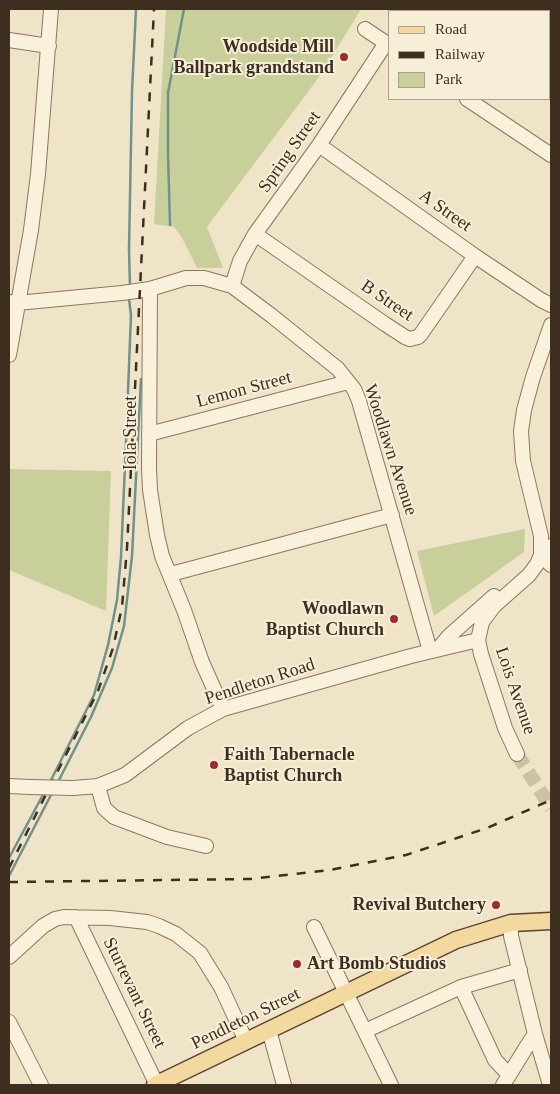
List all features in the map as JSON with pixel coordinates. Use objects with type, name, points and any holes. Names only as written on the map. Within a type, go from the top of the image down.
[{"type":"main road","name":"Pendleton Street","points":[[156,1085],[456,940],[511,924],[551,921]]},
{"type":"street","points":[[9,355],[13,302],[31,230],[38,174],[51,9]]},
{"type":"street","points":[[365,29],[388,44]]},
{"type":"street","points":[[9,40],[48,46]]},
{"type":"street","name":"Spring Street","points":[[232,286],[240,261],[255,234],[388,44]]},
{"type":"street","points":[[468,100],[551,155]]},
{"type":"street","name":"A Street","points":[[318,145],[475,256],[551,305]]},
{"type":"street","name":"B Street","points":[[255,234],[385,324],[405,337],[410,338],[421,334],[475,256]]},
{"type":"street","name":"Woodlawn Avenue","points":[[13,302],[145,290],[186,278],[204,278],[232,286],[338,369],[354,389],[359,401],[434,650]]},
{"type":"street","name":"Iola Street","points":[[145,290],[149,434],[148,468],[159,544],[202,662],[223,709]]},
{"type":"street","points":[[551,325],[530,384],[521,431],[523,461],[541,536],[551,565]]},
{"type":"street","name":"Lemon Street","points":[[149,434],[348,382]]},
{"type":"street","points":[[171,574],[392,515]]},
{"type":"street","points":[[478,640],[482,622],[494,606],[529,575],[546,550]]},
{"type":"street","points":[[434,650],[500,590],[529,575]]},
{"type":"street","name":"Pendleton Road","points":[[9,786],[73,788],[98,786],[125,775],[188,728],[223,709],[434,650],[478,640]]},
{"type":"street","name":"Lois Avenue","points":[[478,640],[505,728],[517,754]]},
{"type":"street","points":[[98,786],[104,808],[114,817],[167,837],[206,846]]},
{"type":"street","points":[[9,957],[48,922],[64,917],[110,918],[147,922],[176,934],[200,953],[221,987],[246,1041]]},
{"type":"street","name":"Sturtevant Street","points":[[76,917],[156,1085]]},
{"type":"street","points":[[511,924],[511,936],[535,1034],[550,1085]]},
{"type":"street","points":[[314,927],[391,1085]]},
{"type":"street","points":[[366,1031],[460,987],[520,970]]},
{"type":"street","points":[[460,987],[506,1080],[535,1034]]},
{"type":"street","points":[[9,1022],[41,1085]]},
{"type":"street","points":[[270,1030],[284,1085]]},
{"type":"green space","points":[[166,9],[361,9],[322,73],[207,227],[223,268],[197,268],[182,238],[174,227],[154,224]]},
{"type":"green space","points":[[9,469],[111,471],[106,611],[9,570]]},
{"type":"green space","points":[[525,529],[524,552],[434,616],[417,551]]},
{"type":"waterway","points":[[130,287],[132,91],[136,9]]},
{"type":"waterway","points":[[170,225],[168,93],[184,9]]},
{"type":"waterway","points":[[50,782],[94,695],[108,645],[117,600],[121,557],[126,442],[131,315],[129,299]]},
{"type":"waterway","points":[[57,784],[91,717],[112,668],[124,626],[132,556],[141,379]]},
{"type":"waterway","points":[[9,858],[45,791]]},
{"type":"waterway","points":[[9,876],[52,793]]},
{"type":"tunnel","points":[[517,754],[551,808]]},
{"type":"railway","points":[[9,868],[98,691],[113,648],[122,607],[127,548],[154,9]]},
{"type":"railway","points":[[9,882],[250,879],[330,870],[406,855],[487,828],[551,800]]},
{"type":"place","name":"Woodside Mill Ballpark grandstand","points":[[344,57]]},
{"type":"place","name":"Woodlawn Baptist Church","points":[[394,619]]},
{"type":"place","name":"Faith Tabernacle Baptist Church","points":[[214,765]]},
{"type":"place","name":"Revival Butchery","points":[[496,905]]},
{"type":"place","name":"Art Bomb Studios","points":[[297,964]]}]
